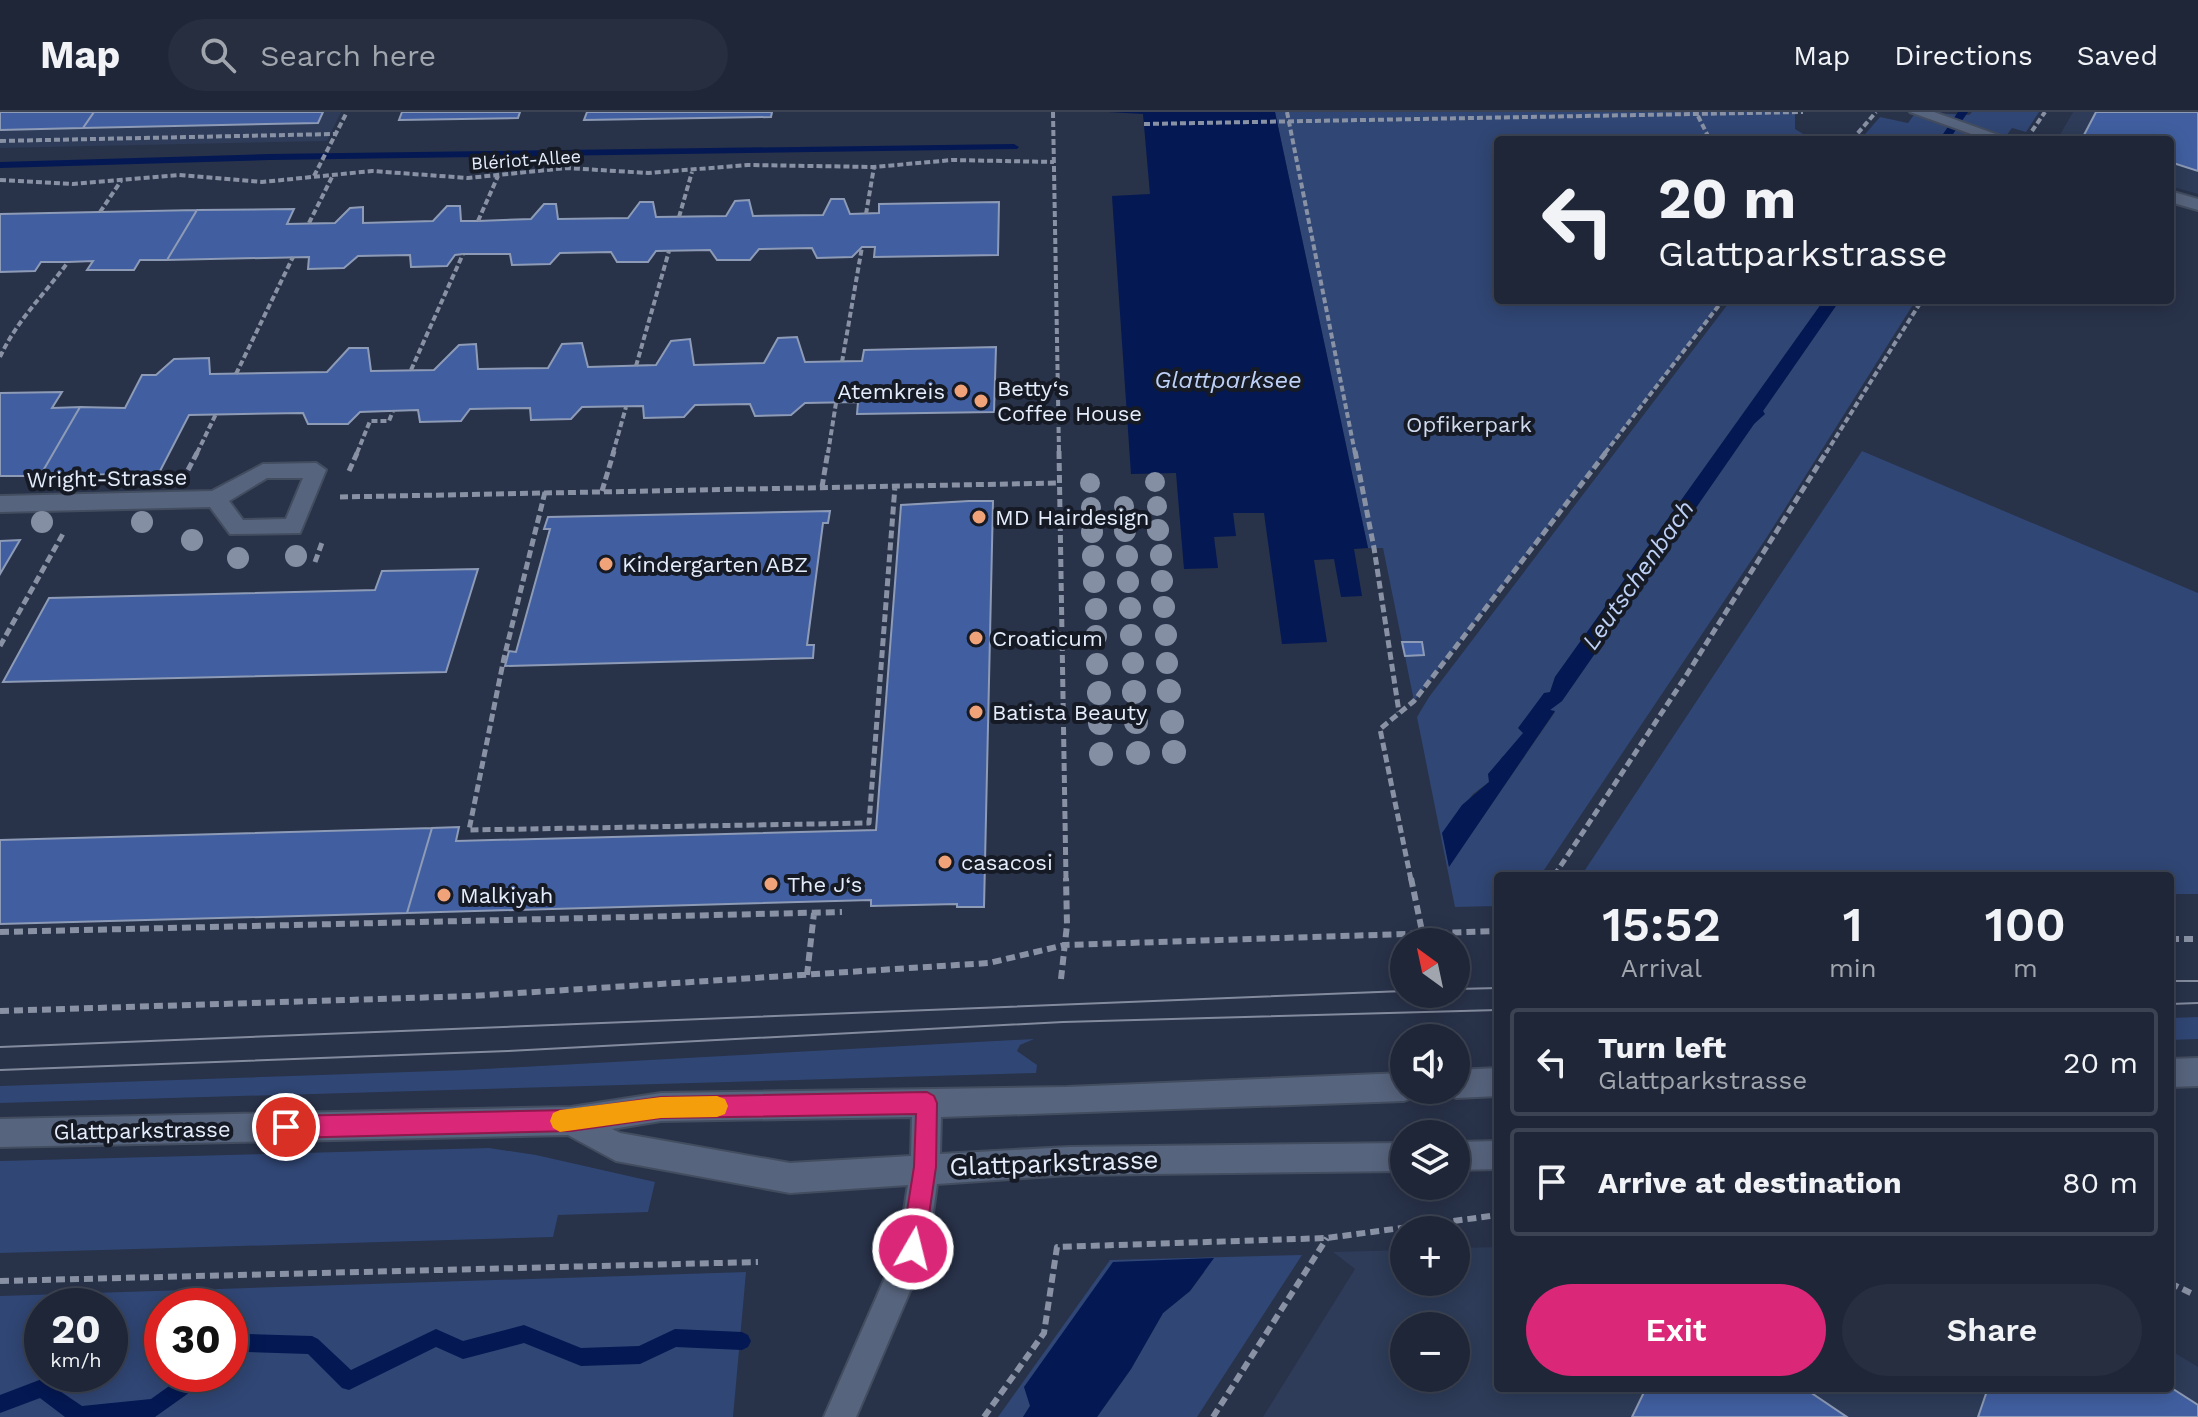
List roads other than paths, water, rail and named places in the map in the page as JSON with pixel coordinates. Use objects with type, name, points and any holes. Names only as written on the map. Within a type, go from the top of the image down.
[{"type":"street","points":[[1918,112],[1992,136]]},
{"type":"street","points":[[2174,197],[2198,205]]},
{"type":"street","name":"Wright-Strasse","points":[[0,504],[216,499],[263,471],[316,470],[293,527],[237,528],[216,499]]},
{"type":"street","points":[[2174,1073],[2198,1072]]},
{"type":"street","points":[[1470,1083],[1494,1082]]},
{"type":"street","name":"Glattparkstrasse","points":[[0,1133],[571,1121],[661,1107],[927,1103],[1390,1087]]},
{"type":"street","points":[[840,1417],[913,1249],[925,1167],[927,1103]]},
{"type":"street","name":"Glattparkstrasse","points":[[571,1121],[616,1147],[790,1178],[925,1167],[1390,1157]]},
{"type":"street","points":[[1470,1156],[1494,1155]]},
{"type":"water","name":"Glattparksee","points":[[1108,112],[1275,112],[1368,548],[1354,549],[1362,596],[1341,597],[1334,559],[1314,560],[1327,642],[1282,644],[1264,513],[1233,513],[1236,536],[1214,537],[1218,568],[1184,569],[1176,473],[1131,474],[1112,196],[1150,194],[1143,114]]},
{"type":"water","points":[[1821,304],[1837,304],[1763,411],[1765,414],[1754,424],[1562,701],[1550,710],[1555,711],[1449,867],[1442,833],[1462,805],[1489,782],[1488,774],[1523,733],[1518,728],[1544,693],[1550,692],[1555,677]]},
{"type":"water","points":[[1214,1258],[1190,1291],[1163,1313],[1131,1369],[1097,1417],[1023,1417],[1030,1406],[1024,1387],[1113,1262]]},
{"type":"waterway","name":"Leutschenbach","points":[[1947,136],[1963,112]]},
{"type":"waterway","points":[[0,165],[269,157],[1014,147]]},
{"type":"waterway","points":[[248,1343],[312,1345],[349,1381],[436,1338],[463,1350],[524,1334],[581,1357],[640,1355],[675,1338],[742,1341]]},
{"type":"waterway","points":[[0,1404],[42,1388],[79,1416],[154,1408],[176,1392]]},
{"type":"tram line","points":[[2174,981],[2198,981]]},
{"type":"tram line","points":[[1470,989],[1494,988]]},
{"type":"tram line","points":[[0,1047],[1390,992]]},
{"type":"tram line","points":[[2174,1004],[2198,1003]]},
{"type":"tram line","points":[[0,1070],[508,1051],[1063,1022],[1494,1010]]},
{"type":"place","name":"Atemkreis","points":[[961,391]]},
{"type":"place","name":"Betty‘s Coffee House","points":[[981,401]]},
{"type":"place","name":"MD Hairdesign","points":[[979,517]]},
{"type":"place","name":"Kindergarten ABZ","points":[[606,564]]},
{"type":"place","name":"Croaticum","points":[[976,638]]},
{"type":"place","name":"Batista Beauty","points":[[976,712]]},
{"type":"place","name":"casacosi","points":[[945,862]]},
{"type":"place","name":"The J‘s","points":[[771,884]]},
{"type":"place","name":"Malkiyah","points":[[444,895]]},
{"type":"park label","name":"Opfikerpark","points":[[1469,424]]}]
